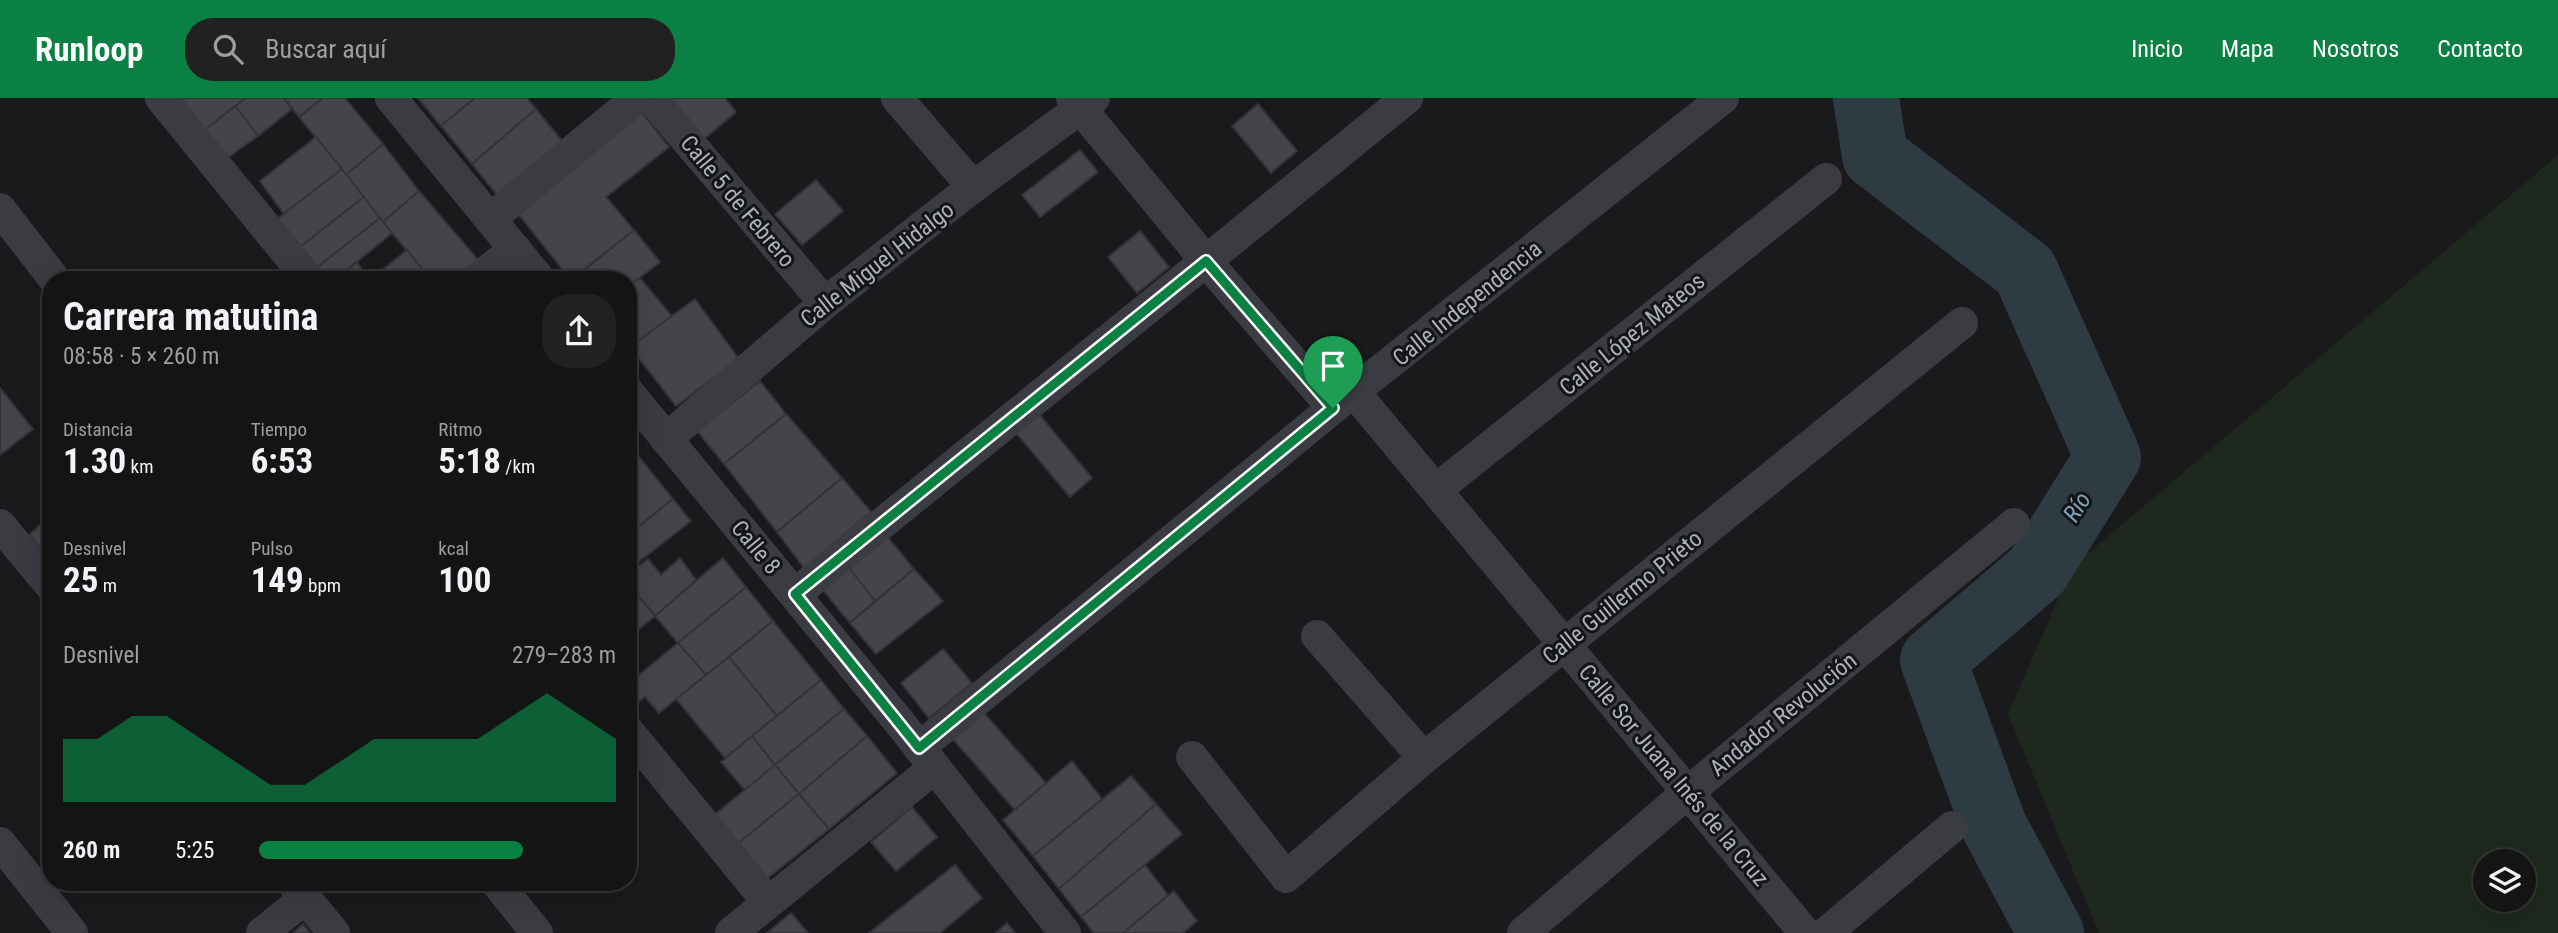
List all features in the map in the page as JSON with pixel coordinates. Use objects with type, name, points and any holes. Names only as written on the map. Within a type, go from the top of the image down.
[{"type":"street","points":[[161,98],[302,271]]},
{"type":"street","points":[[391,98],[533,271]]},
{"type":"street","points":[[490,219],[637,98]]},
{"type":"street","name":"Calle 5 de Febrero","points":[[651,98],[825,303]]},
{"type":"street","points":[[897,98],[973,187]]},
{"type":"street","points":[[795,594],[1407,98]]},
{"type":"street","name":"Calle Independencia","points":[[731,933],[927,758],[1344,400],[1723,98]]},
{"type":"street","name":"Calle Miguel Hidalgo","points":[[666,439],[825,303],[1082,101]]},
{"type":"street","name":"Calle Sor Juana Inés de la Cruz","points":[[1082,101],[1206,261],[1437,489],[1805,933]]},
{"type":"street","name":"Calle López Mateos","points":[[1437,489],[1826,179]]},
{"type":"street","points":[[0,209],[48,271]]},
{"type":"street","points":[[487,271],[515,249]]},
{"type":"street","name":"Calle Guillermo Prieto","points":[[1192,757],[1286,877],[1424,758],[1564,643],[1962,323]]},
{"type":"street","name":"Calle 8","points":[[637,410],[666,439],[795,594],[1065,933]]},
{"type":"street","name":"Andador Revolución","points":[[1523,933],[1687,793],[2014,524]]},
{"type":"street","points":[[0,525],[42,575]]},
{"type":"street","points":[[1317,636],[1424,758]]},
{"type":"street","points":[[637,743],[768,902]]},
{"type":"street","points":[[1826,933],[1952,827]]},
{"type":"street","points":[[0,842],[72,933]]},
{"type":"street","points":[[262,933],[298,891]]},
{"type":"street","points":[[300,891],[334,933]]},
{"type":"street","points":[[502,891],[537,933]]},
{"type":"shaded area","points":[[2558,155],[2558,933],[2099,933],[2008,714],[2072,567]]},
{"type":"building","points":[[184,98],[246,98],[204,131],[181,101]]},
{"type":"building","points":[[246,98],[284,98],[292,109],[258,136],[235,106]]},
{"type":"building","points":[[284,98],[323,98],[299,117]]},
{"type":"building","points":[[323,98],[345,98],[383,144],[346,175],[299,117]]},
{"type":"building","points":[[418,98],[475,98],[441,126]]},
{"type":"building","points":[[475,98],[527,98],[536,109],[472,164],[441,126]]},
{"type":"building","points":[[670,98],[725,98],[736,112],[704,139]]},
{"type":"building","points":[[1258,104],[1297,151],[1271,173],[1232,126]]},
{"type":"building","points":[[235,106],[258,136],[226,159],[204,131]]},
{"type":"building","points":[[536,109],[562,141],[498,196],[472,164]]},
{"type":"building","points":[[642,113],[669,147],[606,197],[634,230],[582,271],[564,271],[518,214]]},
{"type":"building","points":[[316,137],[342,169],[284,214],[260,181]]},
{"type":"building","points":[[383,144],[419,191],[383,222],[346,175]]},
{"type":"building","points":[[1080,150],[1098,172],[1040,217],[1022,195]]},
{"type":"building","points":[[342,169],[364,197],[299,248],[277,219]]},
{"type":"building","points":[[816,180],[843,211],[802,245],[775,214]]},
{"type":"building","points":[[419,191],[479,261],[466,271],[424,271],[383,222]]},
{"type":"building","points":[[364,197],[380,218],[315,269],[299,248]]},
{"type":"building","points":[[380,218],[392,233],[346,271],[315,269]]},
{"type":"building","points":[[634,230],[660,262],[637,280],[637,271],[583,271]]},
{"type":"building","points":[[1140,231],[1169,267],[1137,293],[1108,257]]},
{"type":"building","points":[[407,250],[424,271],[381,271]]},
{"type":"building","points":[[357,262],[363,271],[346,271]]},
{"type":"building","points":[[640,278],[672,316],[637,342],[637,309],[637,280]]},
{"type":"building","points":[[695,299],[739,359],[676,406],[637,356],[637,342]]},
{"type":"building","points":[[760,381],[786,414],[724,464],[697,431]]},
{"type":"building","points":[[0,388],[33,429],[0,455]]},
{"type":"building","points":[[786,414],[842,478],[777,532],[724,464]]},
{"type":"building","points":[[1039,414],[1092,478],[1070,497],[1016,433]]},
{"type":"building","points":[[637,454],[673,499],[637,528]]},
{"type":"building","points":[[842,478],[871,512],[804,568],[777,532]]},
{"type":"building","points":[[673,499],[691,521],[637,563],[637,528]]},
{"type":"building","points":[[42,523],[42,549],[29,535]]},
{"type":"building","points":[[886,535],[914,569],[875,601],[849,568]]},
{"type":"building","points":[[680,558],[696,580],[655,616],[637,594],[637,567],[648,559],[661,575]]},
{"type":"building","points":[[723,558],[746,587],[678,643],[655,616]]},
{"type":"building","points":[[849,568],[875,601],[850,623],[822,589]]},
{"type":"building","points":[[914,569],[943,601],[876,654],[850,623]]},
{"type":"building","points":[[746,587],[773,621],[706,675],[678,643]]},
{"type":"building","points":[[637,594],[655,616],[637,631]]},
{"type":"building","points":[[773,621],[821,680],[777,716],[729,657]]},
{"type":"building","points":[[678,643],[706,675],[659,713],[645,697],[637,704],[637,677]]},
{"type":"building","points":[[943,649],[972,683],[929,718],[901,683]]},
{"type":"building","points":[[729,657],[777,716],[725,758],[676,699]]},
{"type":"building","points":[[821,680],[844,709],[775,765],[752,736]]},
{"type":"building","points":[[844,709],[867,736],[799,794],[775,765]]},
{"type":"building","points":[[984,713],[1046,783],[1015,810],[953,739]]},
{"type":"building","points":[[752,736],[775,765],[745,790],[721,762]]},
{"type":"building","points":[[867,736],[897,773],[829,829],[799,794]]},
{"type":"building","points":[[1072,761],[1102,799],[1033,856],[1003,820]]},
{"type":"building","points":[[775,765],[799,794],[735,846],[712,817]]},
{"type":"building","points":[[1131,776],[1156,804],[1059,889],[1033,856]]},
{"type":"building","points":[[799,794],[829,829],[764,881],[735,846]]},
{"type":"building","points":[[1156,804],[1182,834],[1081,917],[1059,889]]},
{"type":"building","points":[[912,807],[937,837],[896,871],[871,842]]},
{"type":"building","points":[[955,865],[982,898],[940,933],[869,933]]},
{"type":"building","points":[[1145,865],[1168,895],[1123,933],[1094,933],[1081,917]]},
{"type":"building","points":[[1174,891],[1197,921],[1183,933],[1123,933]]},
{"type":"building","points":[[791,913],[808,933],[767,933]]},
{"type":"building","points":[[1007,923],[1015,933],[996,933]]},
{"type":"building","points":[[303,924],[310,933],[293,933]]},
{"type":"waterway","name":"Río","points":[[1866,98],[1875,156],[2025,271],[2108,457],[2037,571],[1933,660],[1994,826],[2051,933]]},
{"type":"route","points":[[1206,261],[1333,408],[919,748],[795,594],[1206,261]]}]
